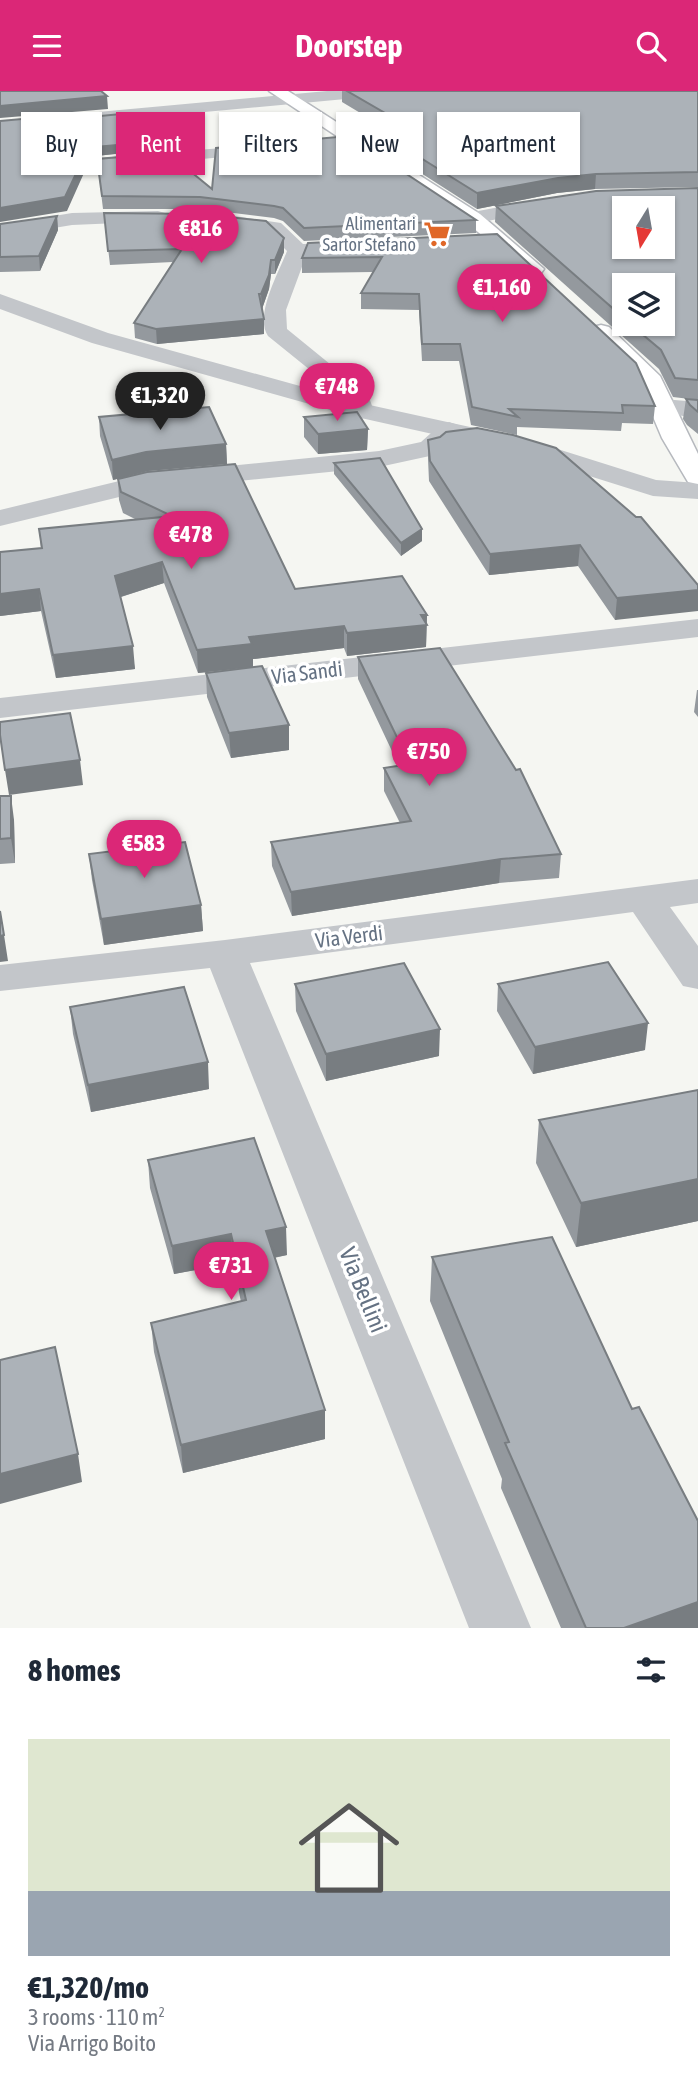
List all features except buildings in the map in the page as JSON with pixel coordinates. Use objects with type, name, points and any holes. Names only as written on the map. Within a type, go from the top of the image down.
[{"type":"main road","points":[[283,95],[336,130]]},
{"type":"main road","points":[[406,175],[502,240],[551,285]]},
{"type":"main road","points":[[590,321],[648,376],[675,438],[698,476]]},
{"type":"street","points":[[102,115],[283,95],[378,91]]},
{"type":"street","points":[[0,125],[21,123]]},
{"type":"street","points":[[325,143],[336,142]]},
{"type":"street","points":[[102,163],[219,152]]},
{"type":"street","points":[[473,218],[569,201]]},
{"type":"street","points":[[0,231],[72,219],[175,218]]},
{"type":"street","points":[[201,218],[274,227],[298,250],[380,246]]},
{"type":"street","points":[[475,241],[502,240]]},
{"type":"street","points":[[298,250],[275,310],[276,331],[350,390],[359,400],[361,411]]},
{"type":"street","points":[[0,301],[100,338],[361,411],[520,446],[653,488],[698,491]]},
{"type":"street","points":[[663,407],[698,411]]},
{"type":"street","points":[[0,517],[148,482],[379,459],[430,448],[449,430]]},
{"type":"street","name":"Via Sandi","points":[[0,708],[698,628]]},
{"type":"street","name":"Via Verdi","points":[[0,978],[225,953],[698,891]]},
{"type":"street","points":[[644,899],[698,976]]},
{"type":"street","name":"Via Bellini","points":[[225,953],[500,1628]]},
{"type":"place","name":"Alimentari Sartor Stefano","points":[[437,234]]}]
